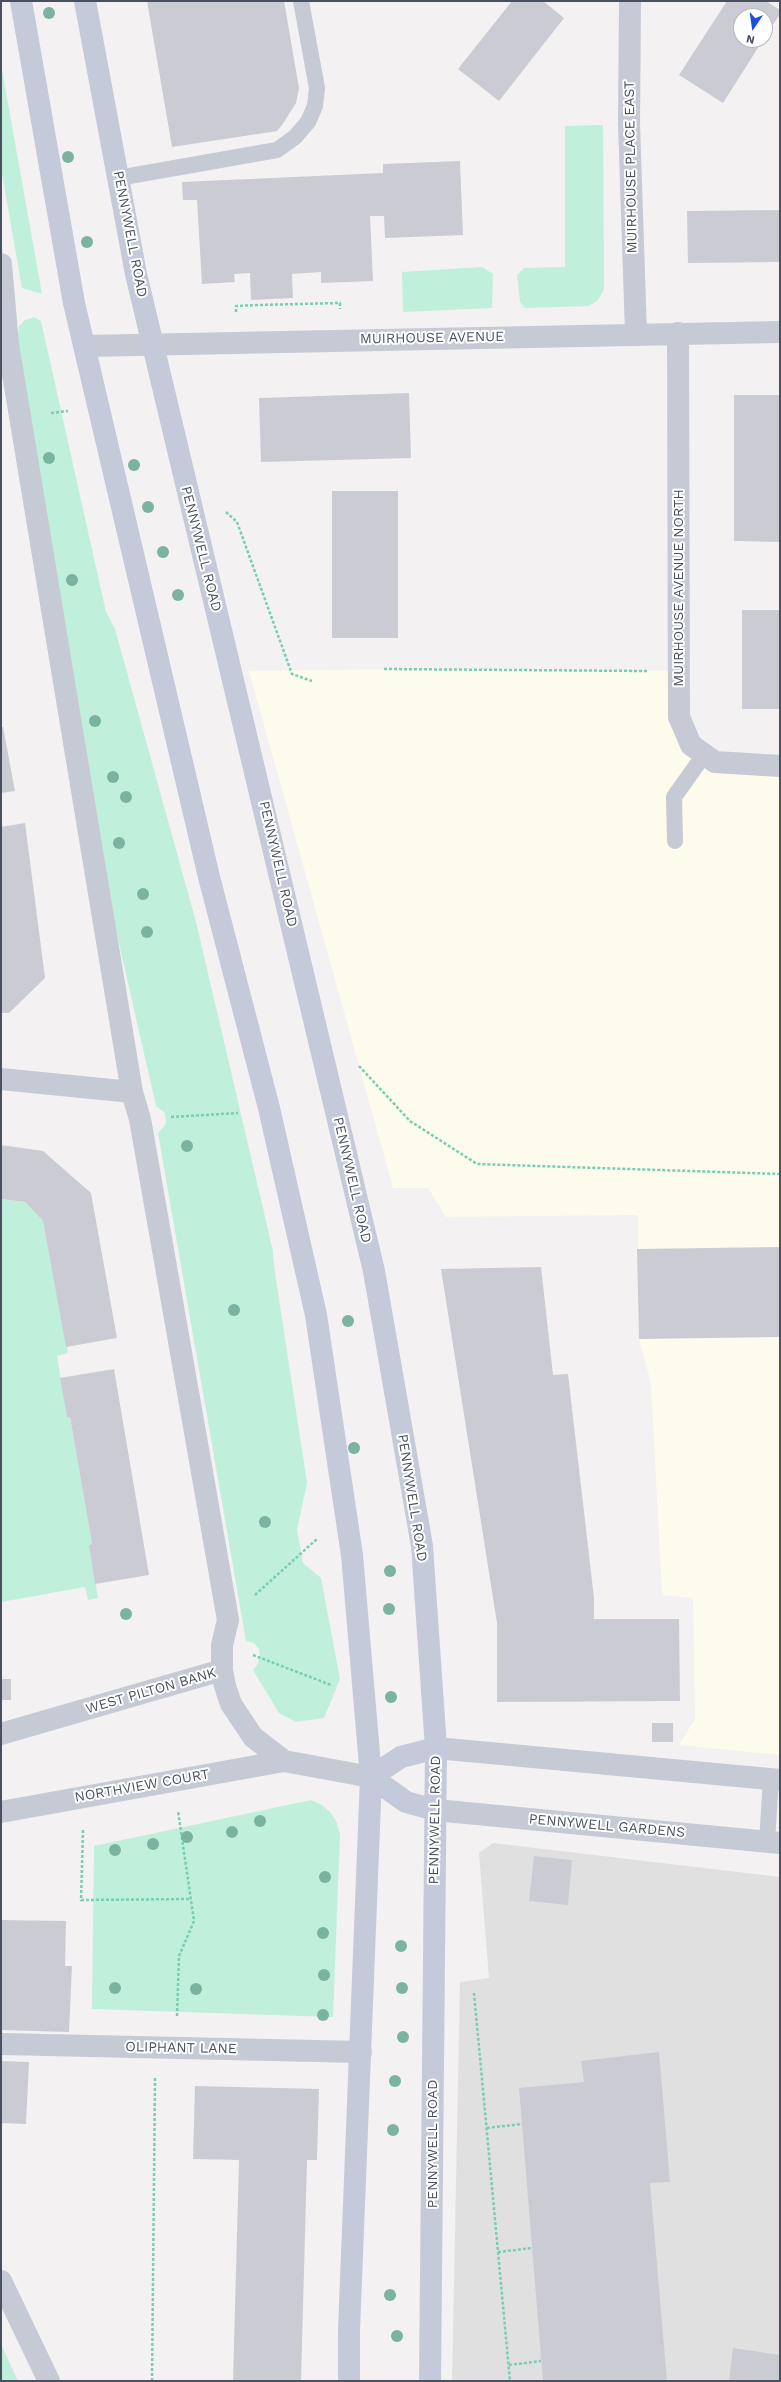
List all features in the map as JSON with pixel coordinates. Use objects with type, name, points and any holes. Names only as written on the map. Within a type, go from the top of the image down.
[{"type":"street","points":[[22,1],[74,303],[209,877],[269,1108],[310,1292],[352,1555],[371,1777],[349,2330],[349,2381]]},
{"type":"street","name":"PENNYWELL ROAD","points":[[86,1],[136,274],[181,469],[272,841],[374,1271],[422,1546],[436,1748],[430,2381]]},
{"type":"street","name":"MUIRHOUSE PLACE EAST","points":[[630,1],[629,123],[636,334]]},
{"type":"street","points":[[1,264],[5,343],[21,418],[132,1092],[140,1119],[228,1620],[222,1645],[222,1670]]},
{"type":"street","name":"MUIRHOUSE AVENUE","points":[[85,346],[780,332]]},
{"type":"street","name":"MUIRHOUSE AVENUE NORTH","points":[[678,333],[679,717],[691,745],[715,762],[780,766]]},
{"type":"street","points":[[1,1079],[132,1092]]},
{"type":"street","name":"WEST PILTON BANK","points":[[1,1734],[222,1670],[231,1704],[240,1721],[253,1737],[284,1761],[371,1777]]},
{"type":"street","points":[[371,1777],[401,1757],[436,1748],[776,1779]]},
{"type":"street","name":"NORTHVIEW COURT","points":[[1,1812],[284,1761]]},
{"type":"street","points":[[371,1777],[406,1802],[435,1810]]},
{"type":"street","name":"PENNYWELL GARDENS","points":[[435,1810],[774,1842]]},
{"type":"street","name":"OLIPHANT LANE","points":[[1,2044],[361,2052]]},
{"type":"street","points":[[1,2281],[49,2381]]},
{"type":"lane","points":[[118,178],[277,150],[295,138],[308,122],[316,106],[317,88],[301,1]]},
{"type":"lane","points":[[675,841],[674,797],[704,755]]},
{"type":"lane","points":[[774,1842],[776,1779]]},
{"type":"path","points":[[236,306],[259,305]]},
{"type":"path","points":[[21,418],[99,406]]},
{"type":"path","points":[[220,506],[237,522],[292,674],[312,681]]},
{"type":"path","points":[[384,669],[679,671]]},
{"type":"path","points":[[359,1066],[410,1121],[477,1164],[780,1174]]},
{"type":"path","points":[[228,1620],[345,1513]]},
{"type":"path","points":[[222,1645],[255,1655],[340,1688],[363,1687]]},
{"type":"path","points":[[152,2381],[166,2048],[179,1956],[194,1921],[173,1781]]},
{"type":"path","points":[[84,1797],[81,1900],[190,1899]]},
{"type":"path","points":[[474,1992],[510,2381]]},
{"type":"path","points":[[487,2128],[522,2124]]},
{"type":"path","points":[[498,2252],[532,2248]]},
{"type":"path","points":[[509,2365],[541,2361]]},
{"type":"shaded area","points":[[384,669],[679,671],[691,745],[780,764],[780,1755],[679,1745],[695,1719],[693,1598],[662,1595],[651,1384],[639,1339],[638,1215],[446,1217],[428,1188],[393,1188],[249,671]]},
{"type":"shaded area","points":[[493,1843],[780,1877],[780,2381],[452,2381],[460,1982],[489,1978],[479,1853]]},
{"type":"green space","points":[[1,64],[42,294],[22,288],[1,168]]},
{"type":"green space","points":[[603,125],[604,289],[598,300],[589,306],[525,308],[520,302],[517,275],[524,268],[565,267],[565,126]]},
{"type":"green space","points":[[482,267],[493,274],[492,308],[403,312],[402,272]]},
{"type":"green space","points":[[34,317],[41,321],[106,612],[115,629],[196,922],[273,1251],[307,1483],[297,1530],[303,1563],[321,1578],[340,1679],[324,1718],[296,1722],[279,1713],[253,1670],[257,1665],[260,1656],[259,1649],[254,1643],[246,1641],[158,1133],[166,1124],[165,1113],[156,1106],[115,926],[17,342],[19,326],[25,320]]},
{"type":"green space","points":[[1,1199],[25,1202],[43,1221],[68,1353],[57,1356],[67,1417],[70,1417],[92,1544],[89,1545],[98,1598],[88,1600],[85,1587],[1,1602]]},
{"type":"green space","points":[[311,1800],[322,1805],[331,1813],[337,1823],[340,1835],[333,2017],[92,2009],[94,1846]]},
{"type":"green space","points":[[1,2344],[18,2381],[1,2381]]},
{"type":"building","points":[[147,1],[284,1],[299,88],[296,103],[277,131],[172,147]]},
{"type":"building","points":[[512,1],[543,1],[564,18],[499,101],[458,69]]},
{"type":"building","points":[[727,1],[766,1],[780,10],[780,14],[773,25],[773,8],[733,8],[733,48],[758,48],[723,103],[679,75]]},
{"type":"building","points":[[460,161],[463,235],[385,238],[384,216],[370,216],[373,281],[321,283],[321,272],[292,274],[293,298],[251,300],[250,273],[234,274],[235,282],[202,284],[197,200],[183,200],[182,182],[383,173],[383,164]]},
{"type":"building","points":[[780,210],[780,262],[688,263],[687,211]]},
{"type":"building","points":[[409,393],[411,458],[261,462],[259,398]]},
{"type":"building","points":[[734,395],[780,395],[780,542],[734,541]]},
{"type":"building","points":[[332,491],[398,491],[398,638],[332,638]]},
{"type":"building","points":[[742,610],[780,610],[780,709],[742,709]]},
{"type":"building","points":[[1,727],[3,727],[15,791],[1,793]]},
{"type":"building","points":[[25,823],[45,978],[9,1013],[1,1013],[1,827]]},
{"type":"building","points":[[1,1145],[43,1151],[91,1193],[117,1338],[66,1347],[43,1221],[25,1202],[1,1199]]},
{"type":"building","points":[[780,1247],[780,1337],[639,1339],[637,1249]]},
{"type":"building","points":[[541,1267],[553,1375],[568,1374],[594,1598],[594,1619],[679,1619],[680,1701],[497,1702],[497,1623],[441,1269]]},
{"type":"building","points":[[114,1369],[149,1575],[95,1584],[89,1545],[92,1544],[70,1417],[67,1417],[60,1378]]},
{"type":"building","points":[[1,1679],[11,1679],[11,1700],[1,1700]]},
{"type":"building","points":[[652,1723],[673,1723],[673,1742],[652,1742]]},
{"type":"building","points":[[534,1856],[572,1860],[568,1905],[529,1901]]},
{"type":"building","points":[[1,1920],[66,1921],[65,1966],[72,1966],[69,2032],[1,2030]]},
{"type":"building","points":[[659,2052],[670,2182],[650,2183],[667,2381],[543,2381],[519,2088],[584,2082],[581,2061]]},
{"type":"building","points":[[1,2061],[29,2062],[26,2124],[1,2123]]},
{"type":"building","points":[[195,2086],[319,2089],[317,2160],[307,2160],[301,2381],[233,2381],[239,2160],[193,2159]]},
{"type":"building","points":[[733,2348],[780,2355],[780,2381],[729,2381]]}]
